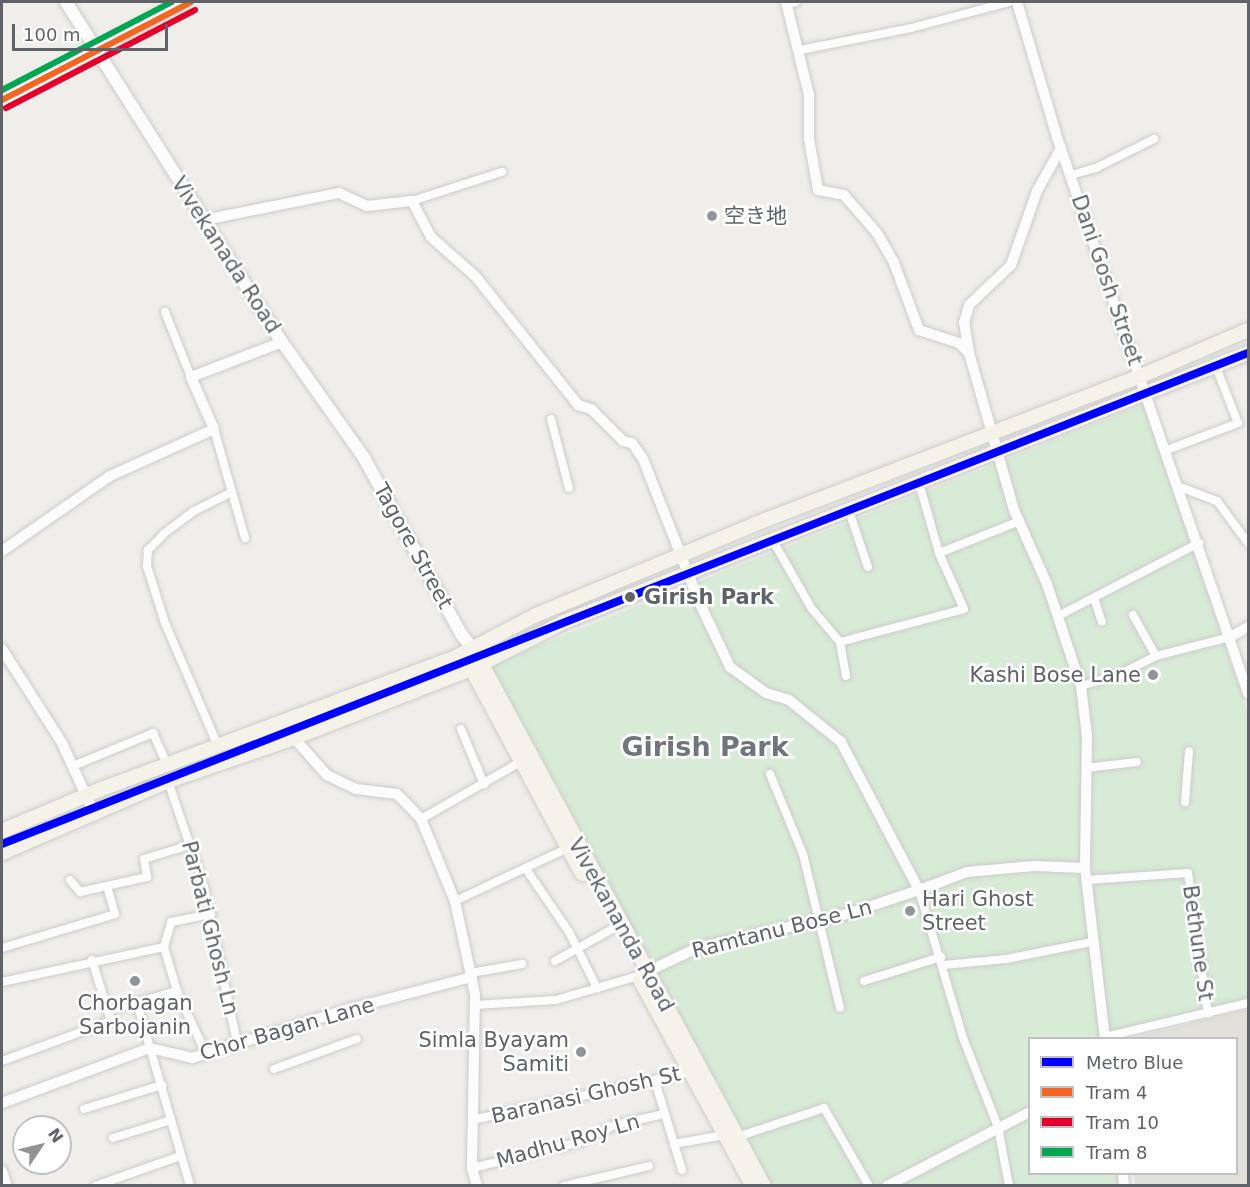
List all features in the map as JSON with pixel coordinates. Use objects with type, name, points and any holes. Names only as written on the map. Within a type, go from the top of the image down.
[{"type":"main road","name":"Vivekanada Road","points":[[66,2],[93,48],[282,342],[364,458]]},
{"type":"main road","points":[[2,101],[93,48],[183,2]]},
{"type":"main road","points":[[2,831],[88,795],[468,651],[536,615],[683,554],[991,432],[1141,376],[1248,330]]},
{"type":"main road","points":[[2,854],[96,815],[168,781],[294,738],[476,666],[564,622],[692,575],[919,483],[1148,395],[1248,353]]},
{"type":"main road","name":"Tagore Street","points":[[364,458],[461,634],[476,666]]},
{"type":"main road","name":"Vivekananda Road","points":[[476,666],[522,761],[568,848],[612,929],[642,974]]},
{"type":"main road","name":"Vivekananda Road","points":[[476,666],[731,1136],[753,1185]]},
{"type":"main road","name":"Vivekananda Road","points":[[731,1136],[764,1185]]},
{"type":"street","points":[[789,2],[809,95],[809,139],[818,190],[844,195],[877,233],[894,263],[919,330],[950,339],[969,353]]},
{"type":"street","points":[[800,50],[911,28],[1009,2]]},
{"type":"street","name":"Dani Gosh Street","points":[[1017,2],[1061,148],[1180,487],[1248,693]]},
{"type":"street","points":[[1071,175],[1096,168],[1154,139]]},
{"type":"street","points":[[1061,148],[1037,191],[1011,265],[969,305],[964,323],[969,353],[998,454],[1020,521],[1058,616],[1081,686],[1086,768],[1085,868],[1105,1037],[1248,1003]]},
{"type":"street","points":[[204,220],[339,193],[367,206],[412,201],[502,172]]},
{"type":"street","points":[[412,201],[431,237],[476,277],[578,405],[591,409],[623,441],[632,442],[643,459],[692,575],[700,604],[730,667],[766,693],[789,700],[827,728],[849,753],[880,822],[919,890],[942,961],[963,1038],[998,1127],[1009,1185]]},
{"type":"street","points":[[165,312],[214,429],[245,538]]},
{"type":"street","points":[[191,377],[282,342]]},
{"type":"street","points":[[1167,450],[1238,423],[1216,367]]},
{"type":"street","points":[[551,419],[568,488]]},
{"type":"street","points":[[2,551],[101,482],[214,429]]},
{"type":"street","points":[[840,642],[964,609],[939,553],[919,483]]},
{"type":"street","points":[[1180,487],[1217,501],[1248,543]]},
{"type":"street","points":[[218,746],[165,623],[147,558],[148,549],[164,534],[194,512],[232,492]]},
{"type":"street","points":[[849,511],[868,567]]},
{"type":"street","points":[[939,553],[1020,521]]},
{"type":"street","points":[[773,542],[812,609],[840,642],[846,676]]},
{"type":"street","points":[[1058,616],[1199,543]]},
{"type":"street","points":[[1094,598],[1102,622]]},
{"type":"street","points":[[1133,615],[1156,656]]},
{"type":"street","points":[[1081,686],[1120,674],[1156,656],[1230,637],[1248,627]]},
{"type":"street","points":[[2,648],[73,766],[96,815]]},
{"type":"street","points":[[461,729],[484,783]]},
{"type":"street","points":[[73,766],[153,733],[167,765]]},
{"type":"street","points":[[294,738],[327,776],[356,789],[396,794],[421,819],[455,901],[472,975],[475,1005],[472,1168],[477,1185]]},
{"type":"street","points":[[1185,802],[1189,751]]},
{"type":"street","points":[[421,819],[522,761]]},
{"type":"street","points":[[1086,768],[1137,762]]},
{"type":"street","points":[[770,774],[803,854],[817,920],[840,1008]]},
{"type":"street","name":"Parbati Ghosh Ln","points":[[168,781],[211,914],[237,1042]]},
{"type":"street","points":[[70,880],[80,892],[147,877],[144,858],[190,844]]},
{"type":"street","points":[[455,901],[568,848]]},
{"type":"street","name":"Ramtanu Bose Ln","points":[[642,974],[697,948],[817,920],[919,890],[967,872],[1034,866],[1085,868]]},
{"type":"street","points":[[526,869],[577,949],[597,988]]},
{"type":"street","name":"Bethune St","points":[[1087,880],[1188,873],[1208,1014]]},
{"type":"street","points":[[2,948],[115,914],[107,886]]},
{"type":"street","points":[[206,1054],[177,991],[164,947],[171,922],[211,914]]},
{"type":"street","points":[[555,961],[612,929]]},
{"type":"street","points":[[864,981],[942,961],[1006,960],[1092,942]]},
{"type":"street","points":[[2,982],[92,960],[164,947]]},
{"type":"street","points":[[2,1061],[111,1021],[92,960]]},
{"type":"street","points":[[472,975],[522,964]]},
{"type":"street","points":[[475,1005],[556,1000],[642,974]]},
{"type":"street","name":"Chor Bagan Lane","points":[[150,1048],[192,1058],[237,1042],[472,975]]},
{"type":"street","points":[[108,1011],[177,991]]},
{"type":"street","points":[[137,1003],[190,1185]]},
{"type":"street","points":[[274,1069],[357,1039]]},
{"type":"street","points":[[2,1103],[150,1048]]},
{"type":"street","name":"Baranasi Ghosh St","points":[[472,1120],[655,1081],[695,1070]]},
{"type":"street","points":[[655,1081],[682,1170]]},
{"type":"street","points":[[84,1109],[162,1085]]},
{"type":"street","points":[[674,1144],[731,1136],[824,1108],[869,1185]]},
{"type":"street","points":[[887,1185],[1028,1112]]},
{"type":"street","name":"Madhu Roy Ln","points":[[472,1168],[580,1142],[615,1125],[664,1114]]},
{"type":"street","points":[[113,1138],[171,1120]]},
{"type":"street","points":[[95,1185],[180,1156]]},
{"type":"street","points":[[564,1185],[649,1166]]},
{"type":"street","points":[[2,1171],[7,1185]]},
{"type":"shaded area","points":[[1248,1009],[1248,1185],[1135,1185],[1134,1175],[1238,1175],[1238,1037],[1136,1037]]},
{"type":"green space","points":[[1145,404],[1248,713],[1248,998],[1107,1037],[1028,1037],[1028,1175],[1120,1175],[1121,1185],[762,1185],[489,665]]},
{"type":"metro line","name":"Blue","points":[[2,844],[1248,353]]},
{"type":"tram line","name":"8","points":[[2,90],[172,2]]},
{"type":"tram line","name":"4","points":[[2,100],[191,2]]},
{"type":"tram line","name":"10","points":[[6,108],[195,10]]},
{"type":"place","name":"空き地","points":[[712,216]]},
{"type":"place","name":"Girish Park","points":[[630,597]]},
{"type":"place","name":"Kashi Bose Lane","points":[[1153,675]]},
{"type":"place","name":"Hari Ghost Street","points":[[910,911]]},
{"type":"place","name":"Chorbagan Sarbojanin","points":[[135,981]]},
{"type":"place","name":"Simla Byayam Samiti","points":[[581,1052]]},
{"type":"district","name":"Girish Park","points":[[705,747]]}]
